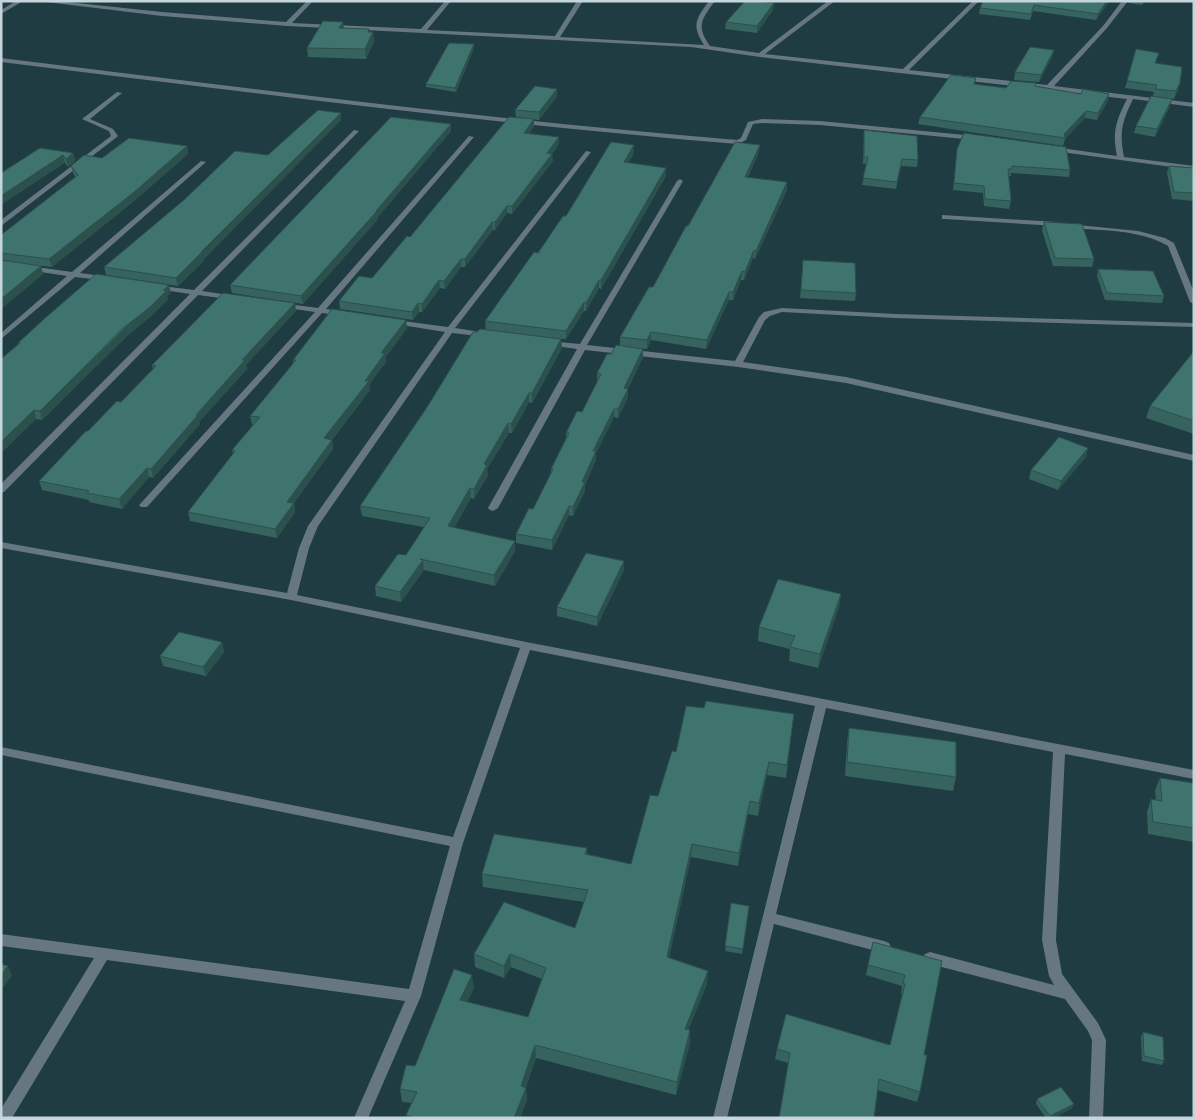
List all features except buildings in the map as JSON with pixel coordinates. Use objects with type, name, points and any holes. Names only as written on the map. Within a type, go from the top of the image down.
[{"type":"street","points":[[1,12],[20,1]]},
{"type":"street","points":[[43,1],[287,24],[708,47],[760,55],[905,70],[1194,105]]},
{"type":"street","points":[[287,24],[310,1]]},
{"type":"street","points":[[422,32],[448,1]]},
{"type":"street","points":[[556,39],[580,1]]},
{"type":"street","points":[[708,47],[698,34],[698,28],[702,15],[712,1]]},
{"type":"street","points":[[760,55],[832,1]]},
{"type":"street","points":[[905,70],[976,1]]},
{"type":"street","points":[[1049,87],[1105,27],[1125,1]]},
{"type":"street","points":[[1,60],[443,114],[687,138],[738,142],[744,139],[750,123],[762,121],[820,123],[950,134],[986,140]]},
{"type":"street","points":[[1,224],[115,136],[111,130],[85,119],[119,93]]},
{"type":"street","points":[[1121,157],[1116,127],[1131,98]]},
{"type":"street","points":[[1,490],[356,131]]},
{"type":"street","points":[[144,505],[320,311],[471,138]]},
{"type":"street","points":[[1051,149],[1194,168]]},
{"type":"street","points":[[291,597],[304,548],[313,526],[450,330],[588,152]]},
{"type":"street","points":[[1,337],[203,162]]},
{"type":"street","points":[[494,508],[582,347],[680,181]]},
{"type":"street","points":[[945,217],[1061,224],[1147,235],[1164,240],[1171,245],[1194,302]]},
{"type":"street","points":[[1,264],[111,280]]},
{"type":"street","points":[[150,286],[245,300]]},
{"type":"street","points":[[273,304],[348,315]]},
{"type":"street","points":[[738,364],[762,319],[767,314],[782,310],[876,316],[1194,325]]},
{"type":"street","points":[[385,321],[497,336]]},
{"type":"street","points":[[535,341],[738,364],[846,380],[1194,458]]},
{"type":"street","points":[[1,545],[291,597],[526,646],[1194,775]]},
{"type":"street","points":[[361,1118],[414,996],[457,843],[526,646]]},
{"type":"street","points":[[720,1118],[821,704]]},
{"type":"street","points":[[1060,749],[1049,940],[1056,976],[1093,1027],[1099,1040],[1096,1118]]},
{"type":"street","points":[[1,751],[457,843]]},
{"type":"street","points":[[769,917],[894,949]]},
{"type":"street","points":[[1,940],[414,996]]},
{"type":"street","points":[[4,1118],[104,954]]},
{"type":"street","points":[[914,954],[1068,994]]}]
